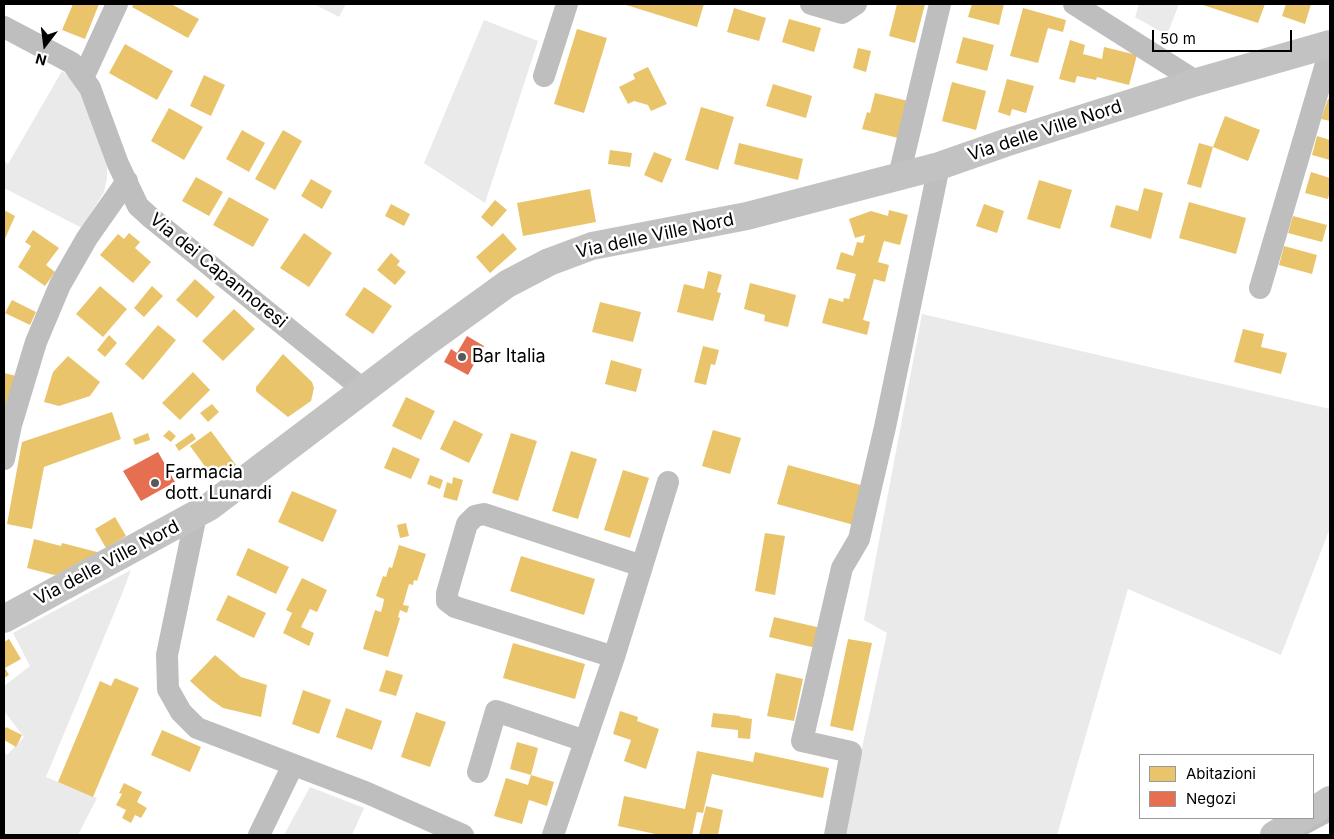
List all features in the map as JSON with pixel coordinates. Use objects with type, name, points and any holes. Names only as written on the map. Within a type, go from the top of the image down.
[{"type":"street","points":[[83,78],[117,4]]},
{"type":"street","points":[[544,76],[567,4]]},
{"type":"street","points":[[811,4],[842,13],[856,4]]},
{"type":"street","points":[[899,176],[940,4]]},
{"type":"street","points":[[1074,4],[1197,82]]},
{"type":"street","name":"Via dei Capannoresi","points":[[4,27],[72,63],[90,88],[118,164],[138,206],[364,390]]},
{"type":"street","name":"Via delle Ville Nord","points":[[4,619],[196,516],[507,284],[549,262],[592,246],[748,216],[939,166],[1006,142],[1197,82],[1330,44]]},
{"type":"street","points":[[1260,288],[1330,50]]},
{"type":"street","points":[[835,835],[850,752],[802,741],[842,568],[859,539],[885,427],[939,166]]},
{"type":"street","points":[[4,459],[11,425],[36,342],[60,285],[87,238],[126,181]]},
{"type":"street","points":[[553,835],[614,657],[668,482]]},
{"type":"street","points":[[614,657],[455,607],[447,601],[447,593],[468,524],[474,516],[484,514],[642,566]]},
{"type":"street","points":[[196,516],[167,655],[168,689],[181,712],[197,728],[365,792],[463,835]]},
{"type":"street","points":[[478,772],[496,712],[585,741]]},
{"type":"street","points":[[259,835],[293,765]]},
{"type":"street","points":[[1314,810],[1330,800]]},
{"type":"street","points":[[1274,835],[1300,819]]},
{"type":"shaded area","points":[[314,4],[346,4],[339,17]]},
{"type":"shaded area","points":[[1139,4],[1179,4],[1167,35],[1135,17]]},
{"type":"shaded area","points":[[484,20],[538,41],[485,203],[424,163]]},
{"type":"shaded area","points":[[62,71],[85,94],[107,162],[107,178],[104,192],[82,228],[4,188],[4,161],[8,164]]},
{"type":"shaded area","points":[[922,314],[1330,409],[1330,528],[1281,655],[1128,589],[1057,835],[843,835],[887,633],[864,620]]},
{"type":"shaded area","points":[[131,570],[46,777],[97,798],[78,835],[4,835],[4,752],[7,755],[24,737],[4,711],[4,686],[30,666],[13,633]]},
{"type":"shaded area","points":[[310,787],[364,808],[352,835],[284,835]]},
{"type":"building: Abitazioni","points":[[73,4],[99,4],[85,39],[62,30]]},
{"type":"building: Abitazioni","points":[[134,4],[171,4],[199,19],[188,38],[132,7]]},
{"type":"building: Abitazioni","points":[[623,4],[704,4],[697,27]]},
{"type":"building: Abitazioni","points":[[897,4],[925,4],[915,43],[889,36]]},
{"type":"building: Abitazioni","points":[[972,4],[1004,4],[999,25],[968,17]]},
{"type":"building: Abitazioni","points":[[1200,4],[1265,4],[1258,23]]},
{"type":"building: Abitazioni","points":[[1286,4],[1311,4],[1305,24],[1282,16]]},
{"type":"building: Abitazioni","points":[[734,8],[766,18],[759,41],[727,32]]},
{"type":"building: Abitazioni","points":[[1023,8],[1066,20],[1063,32],[1048,28],[1038,63],[1010,56]]},
{"type":"building: Abitazioni","points":[[789,19],[821,28],[814,52],[782,42]]},
{"type":"building: Abitazioni","points":[[577,29],[607,38],[584,113],[554,104]]},
{"type":"building: Abitazioni","points":[[963,37],[994,45],[987,71],[956,63]]},
{"type":"building: Abitazioni","points":[[1070,40],[1085,45],[1083,54],[1102,59],[1104,47],[1137,55],[1129,85],[1097,77],[1096,80],[1077,76],[1075,83],[1059,79]]},
{"type":"building: Abitazioni","points":[[125,44],[173,71],[157,100],[109,73]]},
{"type":"building: Abitazioni","points":[[858,48],[871,51],[866,72],[853,68]]},
{"type":"building: Abitazioni","points":[[648,67],[667,104],[651,111],[648,105],[634,101],[628,104],[619,87],[635,79],[633,74]]},
{"type":"building: Abitazioni","points":[[204,75],[225,85],[211,116],[190,106]]},
{"type":"building: Abitazioni","points":[[1007,79],[1034,86],[1026,113],[1012,109],[1010,116],[998,112]]},
{"type":"building: Abitazioni","points":[[952,82],[986,91],[976,130],[942,121]]},
{"type":"building: Abitazioni","points":[[773,84],[812,96],[806,118],[766,106]]},
{"type":"building: Abitazioni","points":[[875,93],[908,101],[898,138],[862,129],[867,112],[870,113]]},
{"type":"building: Abitazioni","points":[[1328,99],[1330,99],[1330,121],[1321,119]]},
{"type":"building: Abitazioni","points":[[701,107],[734,117],[718,170],[685,160]]},
{"type":"building: Abitazioni","points":[[169,108],[203,127],[184,160],[151,141]]},
{"type":"building: Abitazioni","points":[[1225,116],[1260,130],[1248,161],[1213,147]]},
{"type":"building: Abitazioni","points":[[242,130],[265,143],[249,172],[226,159]]},
{"type":"building: Abitazioni","points":[[283,130],[302,141],[275,190],[255,179]]},
{"type":"building: Abitazioni","points":[[1317,136],[1330,140],[1330,160],[1312,155]]},
{"type":"building: Abitazioni","points":[[739,143],[803,159],[798,180],[734,164]]},
{"type":"building: Abitazioni","points":[[1199,143],[1213,147],[1201,188],[1187,184]]},
{"type":"building: Abitazioni","points":[[610,150],[632,153],[630,167],[608,164]]},
{"type":"building: Abitazioni","points":[[654,152],[672,159],[662,183],[644,175]]},
{"type":"building: Abitazioni","points":[[1311,172],[1330,178],[1328,199],[1305,193]]},
{"type":"building: Abitazioni","points":[[196,177],[223,192],[209,216],[182,201]]},
{"type":"building: Abitazioni","points":[[311,179],[332,191],[322,209],[301,196]]},
{"type":"building: Abitazioni","points":[[1039,180],[1072,190],[1060,229],[1027,219]]},
{"type":"building: Abitazioni","points":[[1144,188],[1163,193],[1151,239],[1110,227],[1116,205],[1138,211]]},
{"type":"building: Abitazioni","points":[[590,189],[596,222],[523,236],[517,203]]},
{"type":"building: Abitazioni","points":[[229,197],[269,219],[253,247],[213,225]]},
{"type":"building: Abitazioni","points":[[495,200],[507,210],[492,227],[481,217]]},
{"type":"building: Abitazioni","points":[[1189,202],[1246,218],[1236,254],[1179,238]]},
{"type":"building: Abitazioni","points":[[391,204],[410,214],[404,226],[385,216]]},
{"type":"building: Abitazioni","points":[[984,204],[1004,211],[997,233],[976,226]]},
{"type":"building: Abitazioni","points":[[4,210],[15,216],[4,241]]},
{"type":"building: Abitazioni","points":[[889,210],[908,215],[900,245],[884,241],[878,262],[889,265],[885,282],[874,279],[863,320],[870,322],[867,335],[822,323],[829,298],[843,302],[844,298],[849,299],[856,274],[836,269],[841,252],[853,256],[857,242],[863,243],[865,235],[855,238],[849,219],[871,211],[888,216]]},
{"type":"building: Abitazioni","points":[[1293,216],[1327,225],[1322,242],[1288,233]]},
{"type":"building: Abitazioni","points":[[33,230],[59,248],[46,265],[55,272],[45,286],[18,267],[31,246],[25,242]]},
{"type":"building: Abitazioni","points":[[129,233],[140,242],[135,248],[151,262],[133,283],[100,255],[118,234],[124,239]]},
{"type":"building: Abitazioni","points":[[304,233],[332,253],[309,287],[280,268]]},
{"type":"building: Abitazioni","points":[[503,233],[517,249],[490,273],[476,257]]},
{"type":"building: Abitazioni","points":[[1284,246],[1317,255],[1312,274],[1279,265]]},
{"type":"building: Abitazioni","points":[[391,253],[400,261],[397,265],[406,272],[395,285],[377,270]]},
{"type":"building: Abitazioni","points":[[708,271],[722,275],[717,292],[721,293],[713,321],[677,312],[684,284],[704,289]]},
{"type":"building: Abitazioni","points":[[195,279],[215,297],[197,318],[176,300]]},
{"type":"building: Abitazioni","points":[[750,283],[796,295],[788,327],[764,321],[765,315],[744,309]]},
{"type":"building: Abitazioni","points":[[100,286],[127,309],[103,337],[76,314]]},
{"type":"building: Abitazioni","points":[[152,286],[163,296],[144,317],[134,308]]},
{"type":"building: Abitazioni","points":[[364,287],[392,306],[373,334],[345,315]]},
{"type":"building: Abitazioni","points":[[12,300],[36,312],[30,325],[5,313]]},
{"type":"building: Abitazioni","points":[[600,302],[641,312],[633,342],[592,332]]},
{"type":"building: Abitazioni","points":[[234,309],[255,329],[223,361],[202,341]]},
{"type":"building: Abitazioni","points":[[158,325],[176,340],[143,380],[125,364]]},
{"type":"building: Abitazioni","points":[[1243,329],[1264,334],[1261,347],[1287,353],[1281,374],[1234,362]]},
{"type":"building: Abitazioni","points":[[109,335],[117,343],[105,357],[97,350]]},
{"type":"building: Abitazioni","points":[[703,346],[719,350],[715,365],[711,364],[706,385],[694,382]]},
{"type":"building: Abitazioni","points":[[283,354],[312,382],[314,388],[311,401],[288,417],[256,391],[256,387]]},
{"type":"building: Abitazioni","points":[[68,356],[100,382],[90,396],[59,406],[44,402],[53,372]]},
{"type":"building: Abitazioni","points":[[611,360],[642,369],[636,392],[605,384]]},
{"type":"building: Abitazioni","points":[[193,372],[210,390],[180,420],[162,403]]},
{"type":"building: Abitazioni","points":[[4,373],[20,377],[4,412]]},
{"type":"building: Abitazioni","points":[[406,397],[435,411],[421,440],[392,426]]},
{"type":"building: Abitazioni","points":[[212,404],[219,412],[208,422],[200,413]]},
{"type":"building: Abitazioni","points":[[112,412],[121,439],[44,467],[32,529],[7,524],[22,442]]},
{"type":"building: Abitazioni","points":[[454,420],[483,434],[469,463],[440,449]]},
{"type":"building: Abitazioni","points":[[169,430],[176,436],[171,442],[163,436]]},
{"type":"building: Abitazioni","points":[[713,430],[741,438],[730,474],[702,466]]},
{"type":"building: Abitazioni","points":[[211,431],[236,465],[215,480],[190,446]]},
{"type":"building: Abitazioni","points":[[148,433],[150,440],[135,445],[133,439]]},
{"type":"building: Abitazioni","points":[[192,433],[196,439],[179,451],[175,445]]},
{"type":"building: Abitazioni","points":[[511,433],[537,441],[518,501],[492,493]]},
{"type":"building: Abitazioni","points":[[393,447],[420,459],[411,479],[384,468]]},
{"type":"building: Abitazioni","points":[[571,451],[597,459],[578,519],[552,511]]},
{"type":"building: Abitazioni","points":[[788,465],[864,486],[854,525],[777,504]]},
{"type":"building: Abitazioni","points":[[623,470],[649,478],[630,538],[604,530]]},
{"type":"building: Abitazioni","points":[[430,475],[443,480],[440,489],[427,484]]},
{"type":"building: Abitazioni","points":[[453,477],[463,480],[457,501],[443,497],[447,482],[452,484]]},
{"type":"building: Abitazioni","points":[[292,491],[337,510],[323,542],[278,522]]},
{"type":"building: Abitazioni","points":[[115,517],[126,536],[106,548],[95,529]]},
{"type":"building: Abitazioni","points":[[406,523],[409,536],[400,538],[397,525]]},
{"type":"building: Abitazioni","points":[[765,533],[785,536],[775,595],[755,591]]},
{"type":"building: Abitazioni","points":[[34,539],[61,546],[62,543],[97,552],[98,555],[63,573],[54,575],[27,568]]},
{"type":"building: Abitazioni","points":[[399,545],[426,554],[417,581],[414,580],[413,585],[409,584],[403,605],[409,606],[407,613],[400,610],[398,617],[400,618],[388,657],[363,649],[375,610],[381,612],[383,605],[384,599],[376,596],[383,576],[386,577],[389,567],[392,568]]},
{"type":"building: Abitazioni","points":[[248,548],[289,567],[276,594],[236,575]]},
{"type":"building: Abitazioni","points":[[521,556],[595,579],[584,615],[510,591]]},
{"type":"building: Abitazioni","points":[[302,578],[327,590],[317,612],[310,609],[301,627],[314,633],[309,646],[283,633],[292,613],[286,610]]},
{"type":"building: Abitazioni","points":[[228,595],[266,613],[254,638],[216,620]]},
{"type":"building: Abitazioni","points":[[774,617],[821,628],[816,648],[769,637]]},
{"type":"building: Abitazioni","points":[[9,639],[21,659],[5,668],[9,675],[4,678],[4,642]]},
{"type":"building: Abitazioni","points":[[848,639],[872,643],[853,731],[830,726]]},
{"type":"building: Abitazioni","points":[[513,643],[585,664],[575,699],[503,678]]},
{"type":"building: Abitazioni","points":[[215,655],[241,677],[267,685],[261,717],[223,708],[190,681]]},
{"type":"building: Abitazioni","points":[[386,670],[403,675],[396,696],[379,691]]},
{"type":"building: Abitazioni","points":[[776,673],[803,679],[794,721],[767,716]]},
{"type":"building: Abitazioni","points":[[115,678],[139,688],[93,797],[58,782],[100,681],[111,686]]},
{"type":"building: Abitazioni","points":[[303,690],[331,700],[319,734],[292,724]]},
{"type":"building: Abitazioni","points":[[346,708],[382,721],[372,750],[336,737]]},
{"type":"building: Abitazioni","points":[[620,711],[638,717],[637,721],[659,729],[646,769],[624,761],[631,740],[613,734]]},
{"type":"building: Abitazioni","points":[[416,712],[446,722],[430,767],[401,757]]},
{"type":"building: Abitazioni","points":[[713,713],[752,719],[750,739],[738,738],[738,730],[711,727]]},
{"type":"building: Abitazioni","points":[[6,727],[22,735],[16,747],[4,740]]},
{"type":"building: Abitazioni","points":[[162,730],[201,747],[190,772],[151,755]]},
{"type":"building: Abitazioni","points":[[517,742],[538,748],[531,775],[510,769]]},
{"type":"building: Abitazioni","points":[[697,751],[753,762],[755,752],[829,768],[823,798],[712,774],[703,813],[697,812],[692,835],[660,835],[618,826],[624,796],[685,809]]},
{"type":"building: Abitazioni","points":[[531,775],[554,782],[547,806],[529,800],[522,824],[494,816],[506,778],[528,785]]},
{"type":"building: Abitazioni","points":[[124,783],[142,792],[137,802],[147,808],[141,818],[135,815],[131,823],[122,818],[126,810],[116,805],[122,794],[119,793]]},
{"type":"building: Abitazioni","points":[[706,806],[723,810],[718,835],[699,835]]},
{"type":"building: Negozi","name":"Bar Italia","points":[[467,336],[484,346],[468,375],[444,362],[451,349],[457,353]]},
{"type":"building: Negozi","points":[[158,452],[175,482],[141,501],[123,471]]},
{"type":"waterway","points":[[1300,835],[1330,819]]},
{"type":"place","name":"Bar Italia","points":[[462,357]]},
{"type":"place","name":"Farmacia dott. Lunardi","points":[[155,483]]}]
